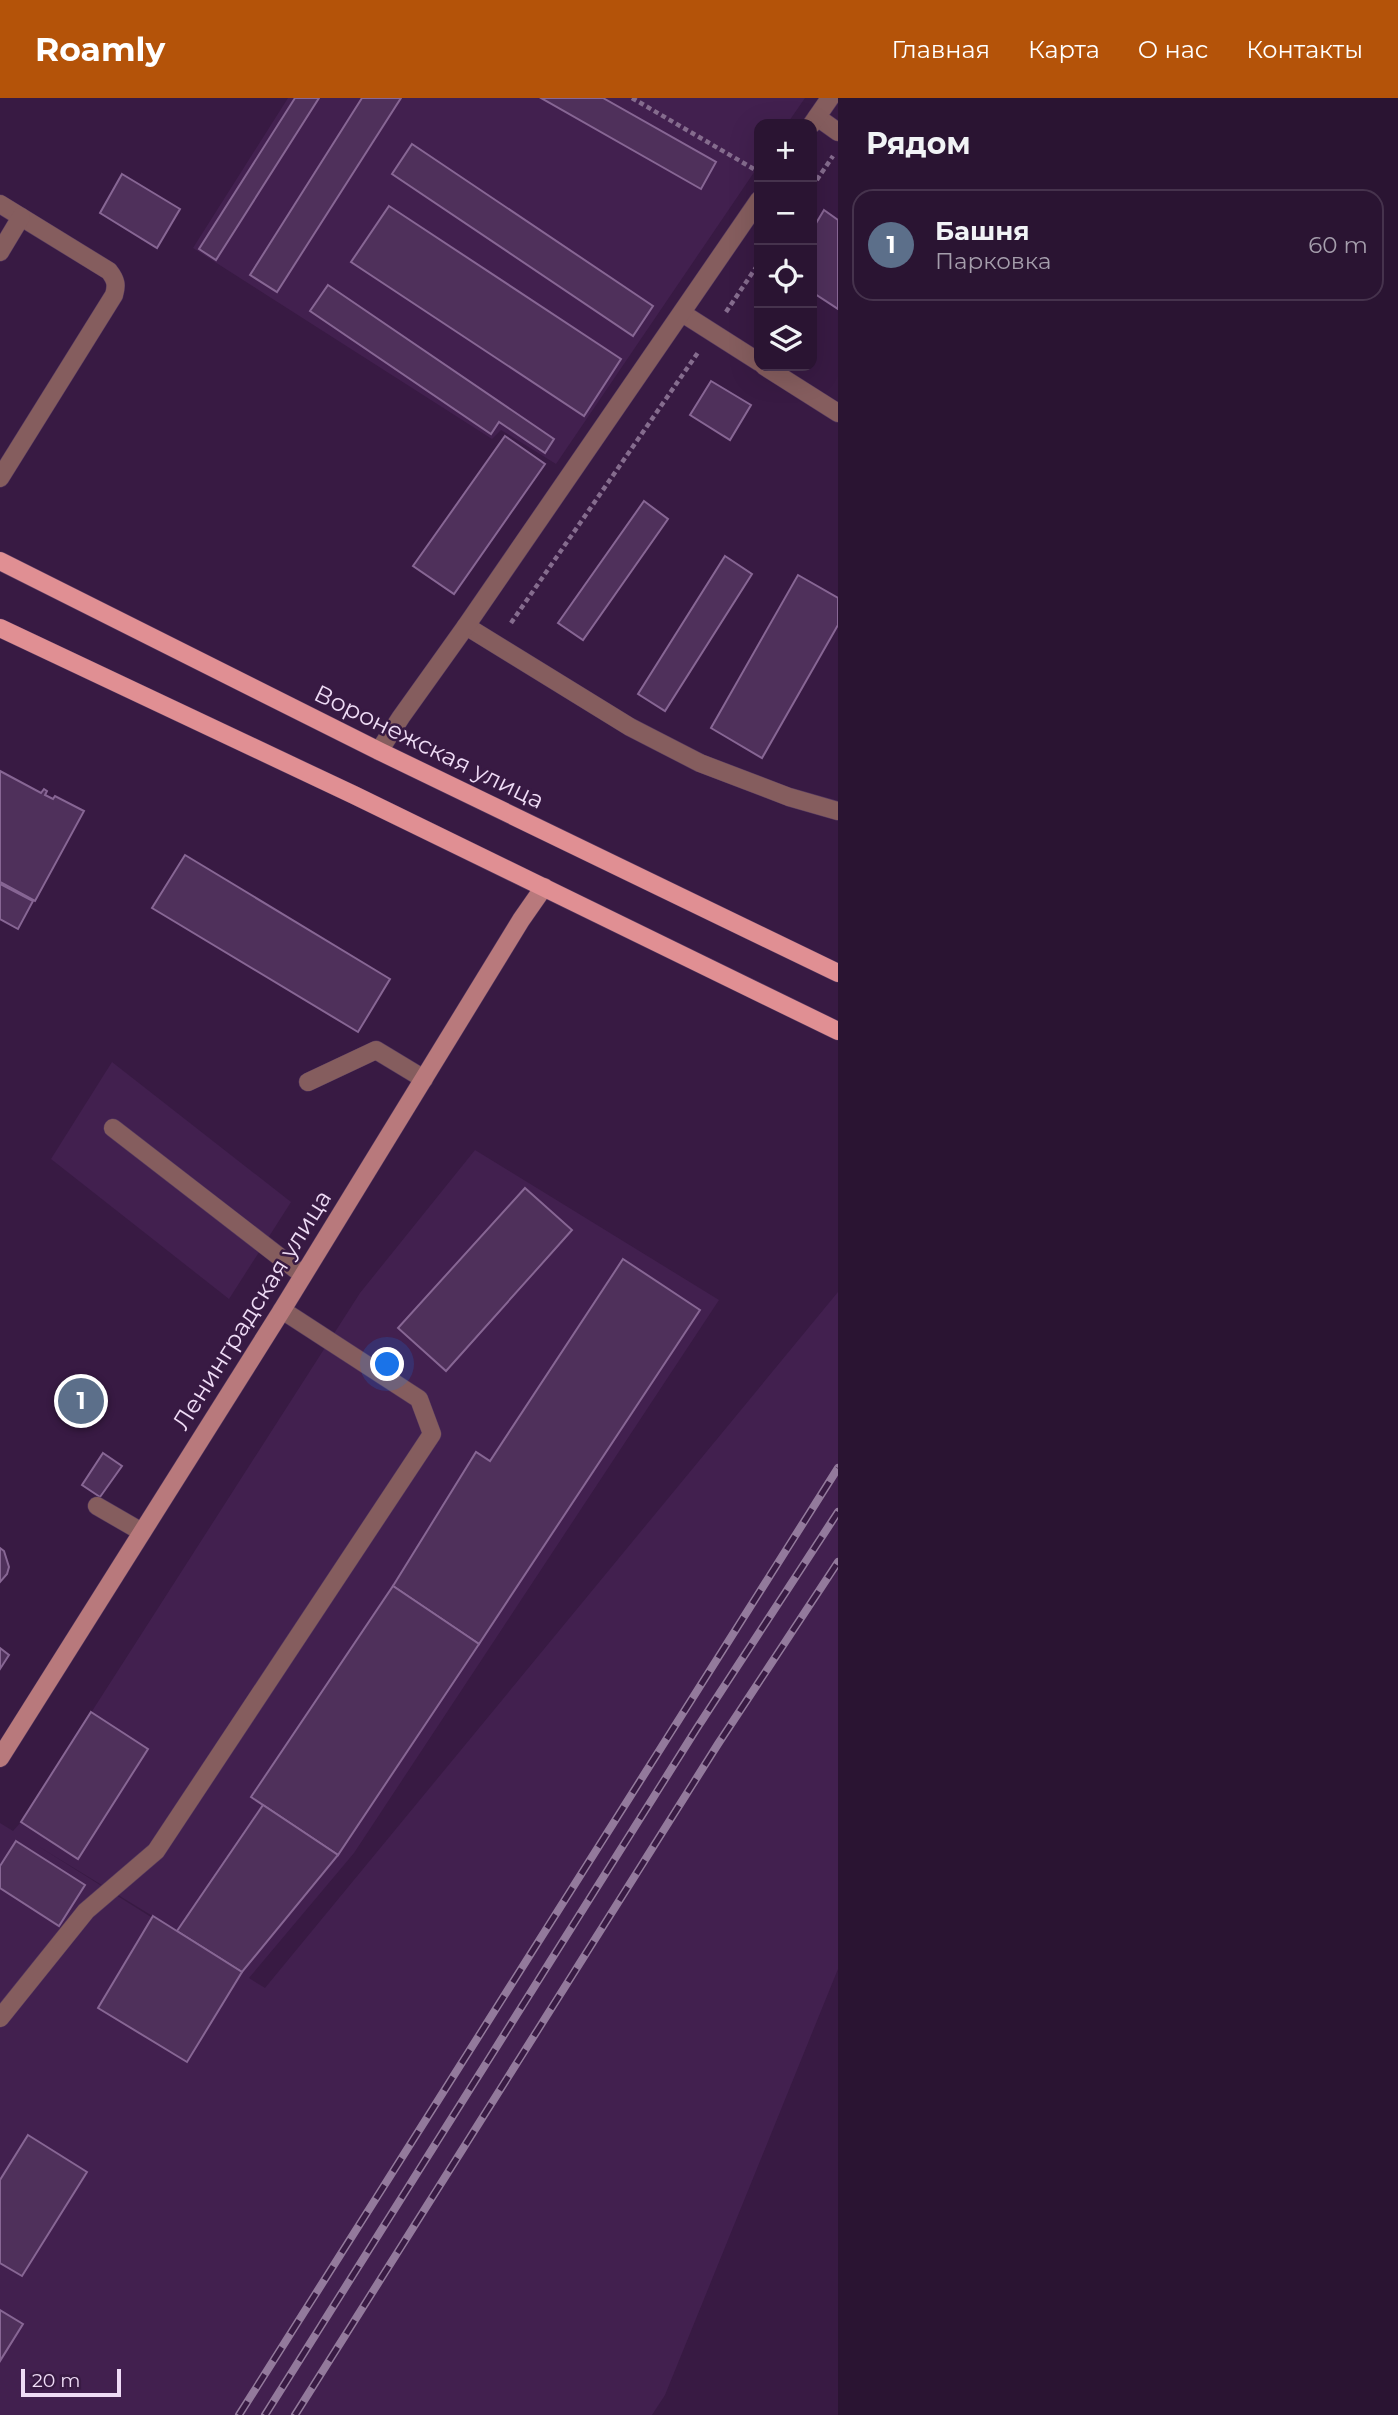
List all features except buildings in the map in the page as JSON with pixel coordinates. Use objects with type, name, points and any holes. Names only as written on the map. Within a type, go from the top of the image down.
[{"type":"main road","name":"Воронежская улица","points":[[0,561],[379,751],[838,973]]},
{"type":"main road","points":[[0,628],[354,794],[838,1031]]},
{"type":"street","name":"Ленинградская улица","points":[[0,1758],[544,887]]},
{"type":"lane","points":[[815,119],[830,98]]},
{"type":"lane","points":[[817,122],[838,132]]},
{"type":"lane","points":[[0,204],[109,271],[117,286],[114,295],[6,455],[0,478]]},
{"type":"lane","points":[[379,751],[754,208]]},
{"type":"lane","points":[[0,252],[21,217]]},
{"type":"lane","points":[[682,313],[754,359]]},
{"type":"lane","points":[[773,371],[838,413]]},
{"type":"lane","points":[[467,626],[630,727],[699,764],[789,797],[838,811]]},
{"type":"lane","points":[[308,1082],[376,1050],[424,1079]]},
{"type":"lane","points":[[113,1128],[303,1275]]},
{"type":"lane","points":[[0,2018],[86,1911],[156,1851],[432,1434],[419,1399],[282,1310]]},
{"type":"lane","points":[[97,1506],[142,1532]]},
{"type":"path","points":[[632,98],[754,169]]},
{"type":"path","points":[[815,182],[838,149]]},
{"type":"path","points":[[496,644],[754,270]]},
{"type":"shaded area","points":[[288,98],[805,98],[790,119],[754,119],[754,172],[556,464],[501,430],[492,439],[193,248]]},
{"type":"shaded area","points":[[112,1062],[291,1202],[229,1299],[51,1159]]},
{"type":"shaded area","points":[[475,1150],[719,1300],[354,1853],[249,1978],[265,1988],[838,1292],[838,1969],[665,2395],[652,2415],[0,2415],[0,1823],[13,1831],[21,1822],[360,1293]],"holes":[[[38,1846],[177,1931],[213,1956]]]},
{"type":"railway","points":[[239,2415],[838,1468]]},
{"type":"railway","points":[[265,2415],[697,1728],[838,1512]]},
{"type":"railway","points":[[295,2415],[718,1744],[838,1562]]},
{"type":"place","name":"Башня","points":[[81,1401]]}]
